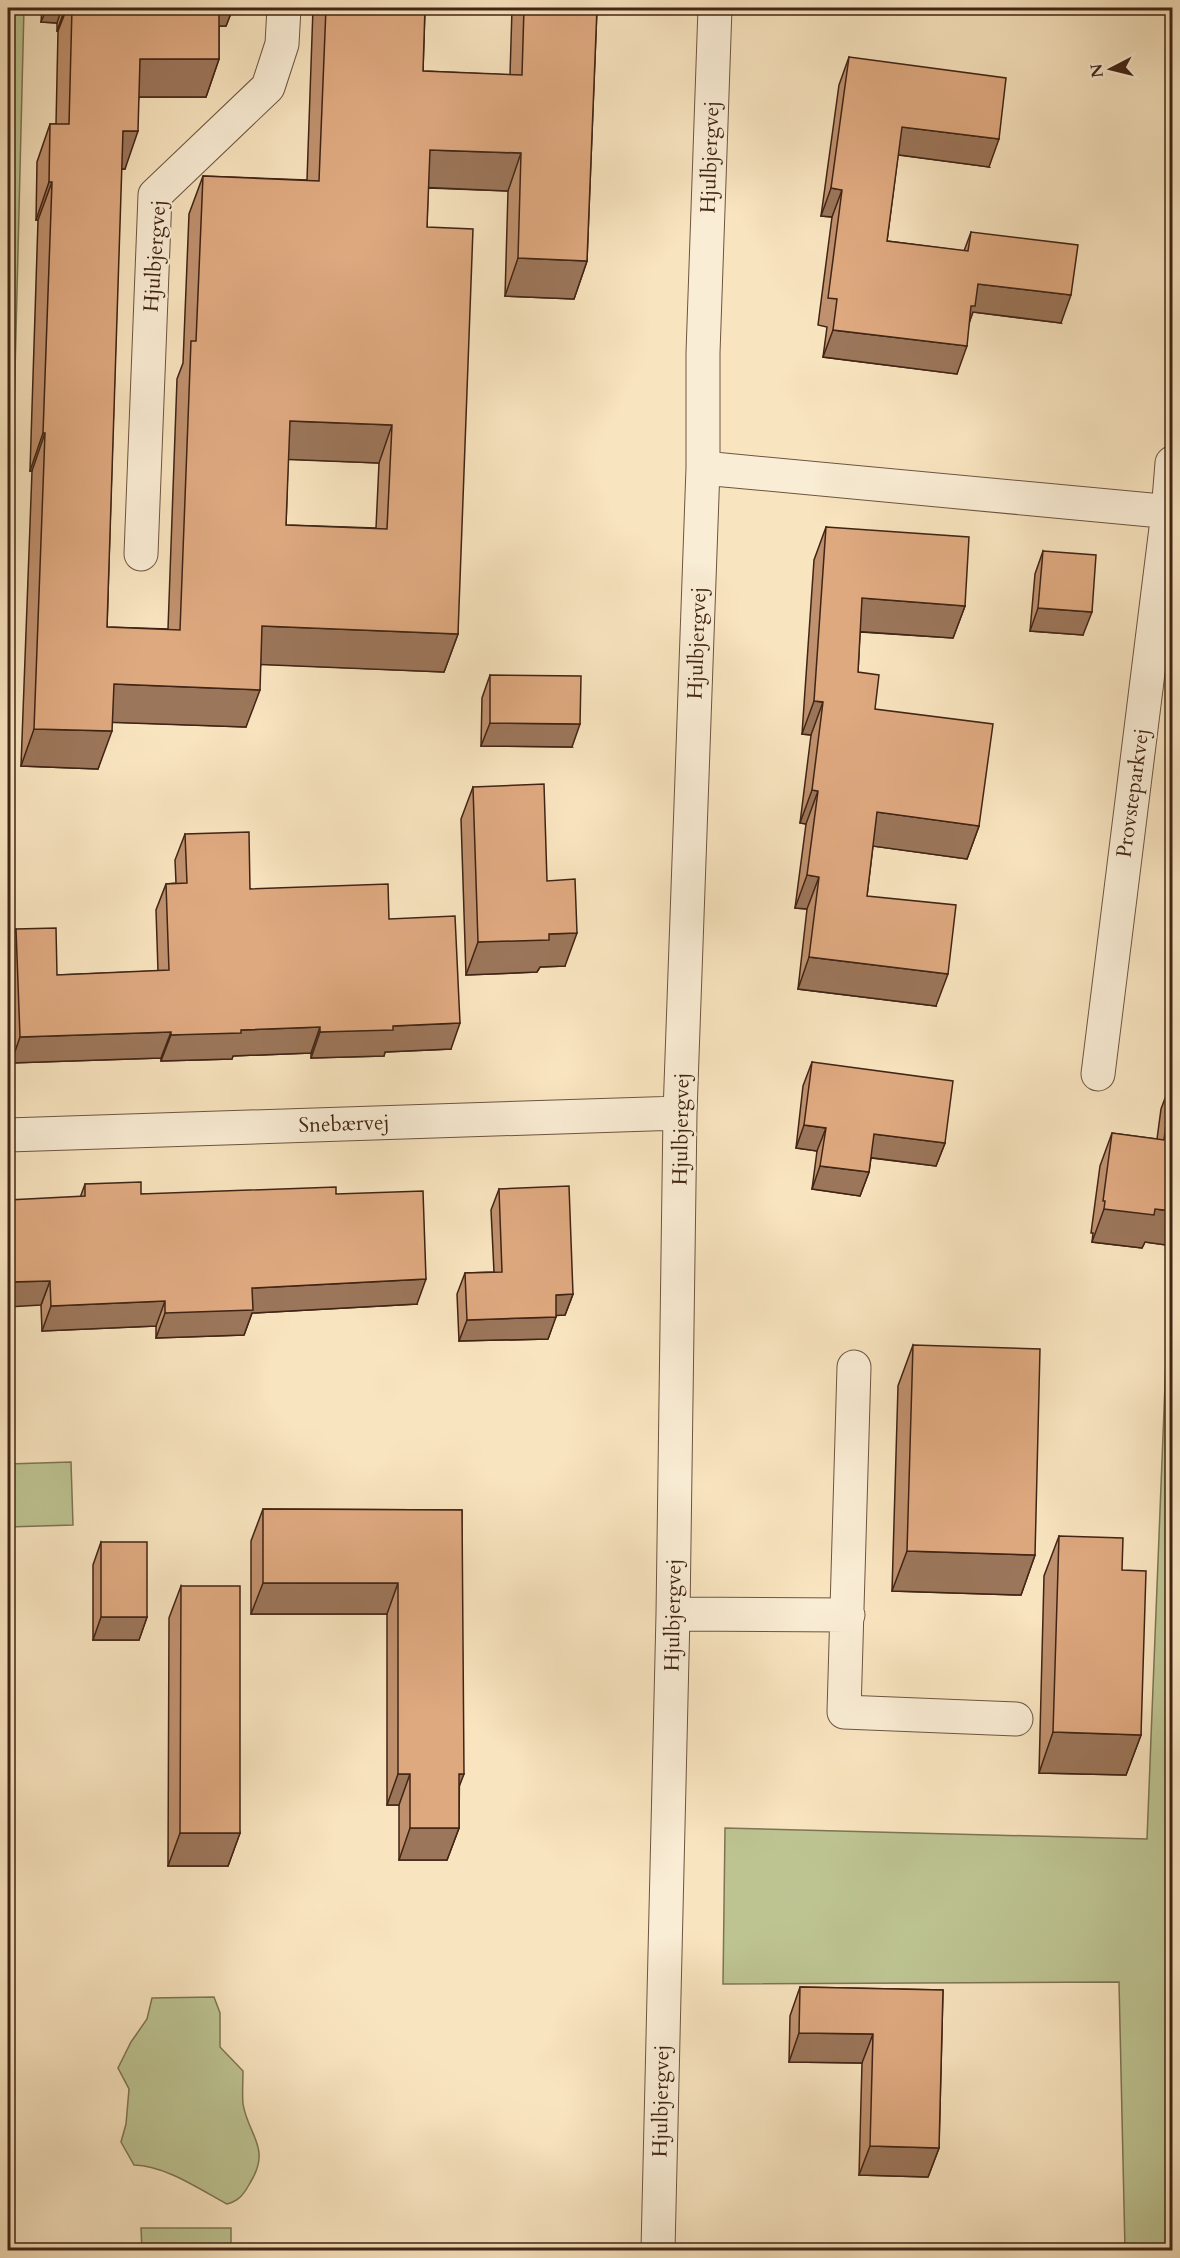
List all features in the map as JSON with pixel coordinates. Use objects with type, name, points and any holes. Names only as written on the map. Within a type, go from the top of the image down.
[{"type":"street","name":"Hjulbjergvej","points":[[141,554],[155,195],[268,87],[282,44],[284,8]]},
{"type":"street","name":"Hjulbjergvej","points":[[658,2250],[673,1614],[680,1113],[703,468],[704,353],[715,8]]},
{"type":"street","name":"Provsteparkvej","points":[[1098,1074],[1171,512],[1173,464]]},
{"type":"street","points":[[703,468],[1171,512]]},
{"type":"street","name":"Snebærvej","points":[[8,1136],[680,1113]]},
{"type":"street","points":[[854,1367],[844,1712],[1016,1719]]},
{"type":"street","points":[[673,1614],[848,1615]]},
{"type":"green space","points":[[8,8],[24,8],[8,656]]},
{"type":"green space","points":[[1168,1309],[1172,1310],[1172,2250],[1125,2250],[1119,1982],[723,1984],[725,1828],[1147,1839]]},
{"type":"green space","points":[[71,1462],[73,1525],[8,1527],[8,1464]]},
{"type":"green space","points":[[214,1997],[220,2013],[220,2047],[243,2071],[243,2104],[259,2151],[256,2171],[248,2187],[238,2199],[227,2204],[170,2174],[146,2166],[134,2165],[121,2142],[126,2124],[129,2089],[118,2068],[131,2042],[147,2019],[152,1998]]},
{"type":"green space","points":[[141,2228],[231,2228],[231,2250],[142,2250]]},
{"type":"building","points":[[72,8],[219,8],[219,59],[140,59],[138,131],[123,131],[107,627],[180,630],[191,341],[196,341],[203,176],[319,181],[326,8],[425,8],[423,71],[522,75],[524,8],[597,8],[587,261],[518,258],[521,153],[430,150],[427,227],[473,229],[458,634],[262,626],[260,690],[114,684],[112,731],[34,729],[52,182],[49,182],[50,124],[69,124]],"holes":[[[290,421],[392,425],[387,529],[286,525]]]},
{"type":"building","points":[[849,57],[1006,78],[999,139],[902,127],[887,241],[968,251],[971,232],[1078,245],[1071,295],[978,284],[975,306],[971,306],[967,346],[833,330],[837,299],[828,298],[842,190],[831,188]]},
{"type":"building","points":[[826,527],[969,537],[965,606],[862,598],[858,672],[879,675],[875,709],[993,724],[979,826],[877,812],[867,896],[956,905],[948,974],[809,957],[819,877],[807,875],[818,791],[812,790],[823,702],[814,701]]},
{"type":"building","points":[[1043,551],[1096,555],[1092,612],[1038,608]]},
{"type":"building","points":[[490,675],[581,676],[580,724],[490,723]]},
{"type":"building","points":[[544,784],[547,881],[575,879],[577,933],[549,934],[549,940],[478,942],[473,787]]},
{"type":"building","points":[[249,832],[250,889],[388,884],[389,919],[455,916],[460,1023],[393,1026],[393,1030],[320,1032],[320,1027],[241,1030],[241,1033],[171,1035],[171,1032],[20,1037],[16,929],[56,928],[57,975],[169,970],[166,884],[187,883],[185,834]]},
{"type":"building","points":[[812,1062],[953,1081],[945,1143],[874,1134],[869,1172],[820,1166],[826,1128],[804,1125]]},
{"type":"building","points":[[1172,1077],[1173,1211],[1155,1209],[1154,1215],[1104,1209],[1105,1201],[1103,1201],[1112,1133],[1164,1140]]},
{"type":"building","points":[[141,1182],[141,1194],[336,1187],[336,1194],[423,1191],[426,1279],[252,1288],[253,1310],[165,1313],[165,1301],[51,1306],[50,1281],[8,1282],[8,1200],[85,1196],[85,1184]]},
{"type":"building","points":[[569,1186],[573,1294],[556,1295],[556,1317],[467,1320],[465,1273],[502,1272],[499,1189]]},
{"type":"building","points":[[913,1345],[1040,1349],[1035,1555],[907,1551]]},
{"type":"building","points":[[263,1509],[462,1510],[464,1774],[459,1774],[459,1828],[410,1828],[410,1774],[398,1774],[398,1583],[263,1583]]},
{"type":"building","points":[[1059,1536],[1123,1538],[1122,1570],[1146,1571],[1141,1735],[1053,1732]]},
{"type":"building","points":[[101,1542],[147,1542],[147,1617],[101,1617]]},
{"type":"building","points":[[181,1586],[240,1586],[240,1833],[180,1833]]},
{"type":"building","points":[[800,1987],[943,1990],[939,2148],[870,2146],[873,2034],[799,2033]]}]
